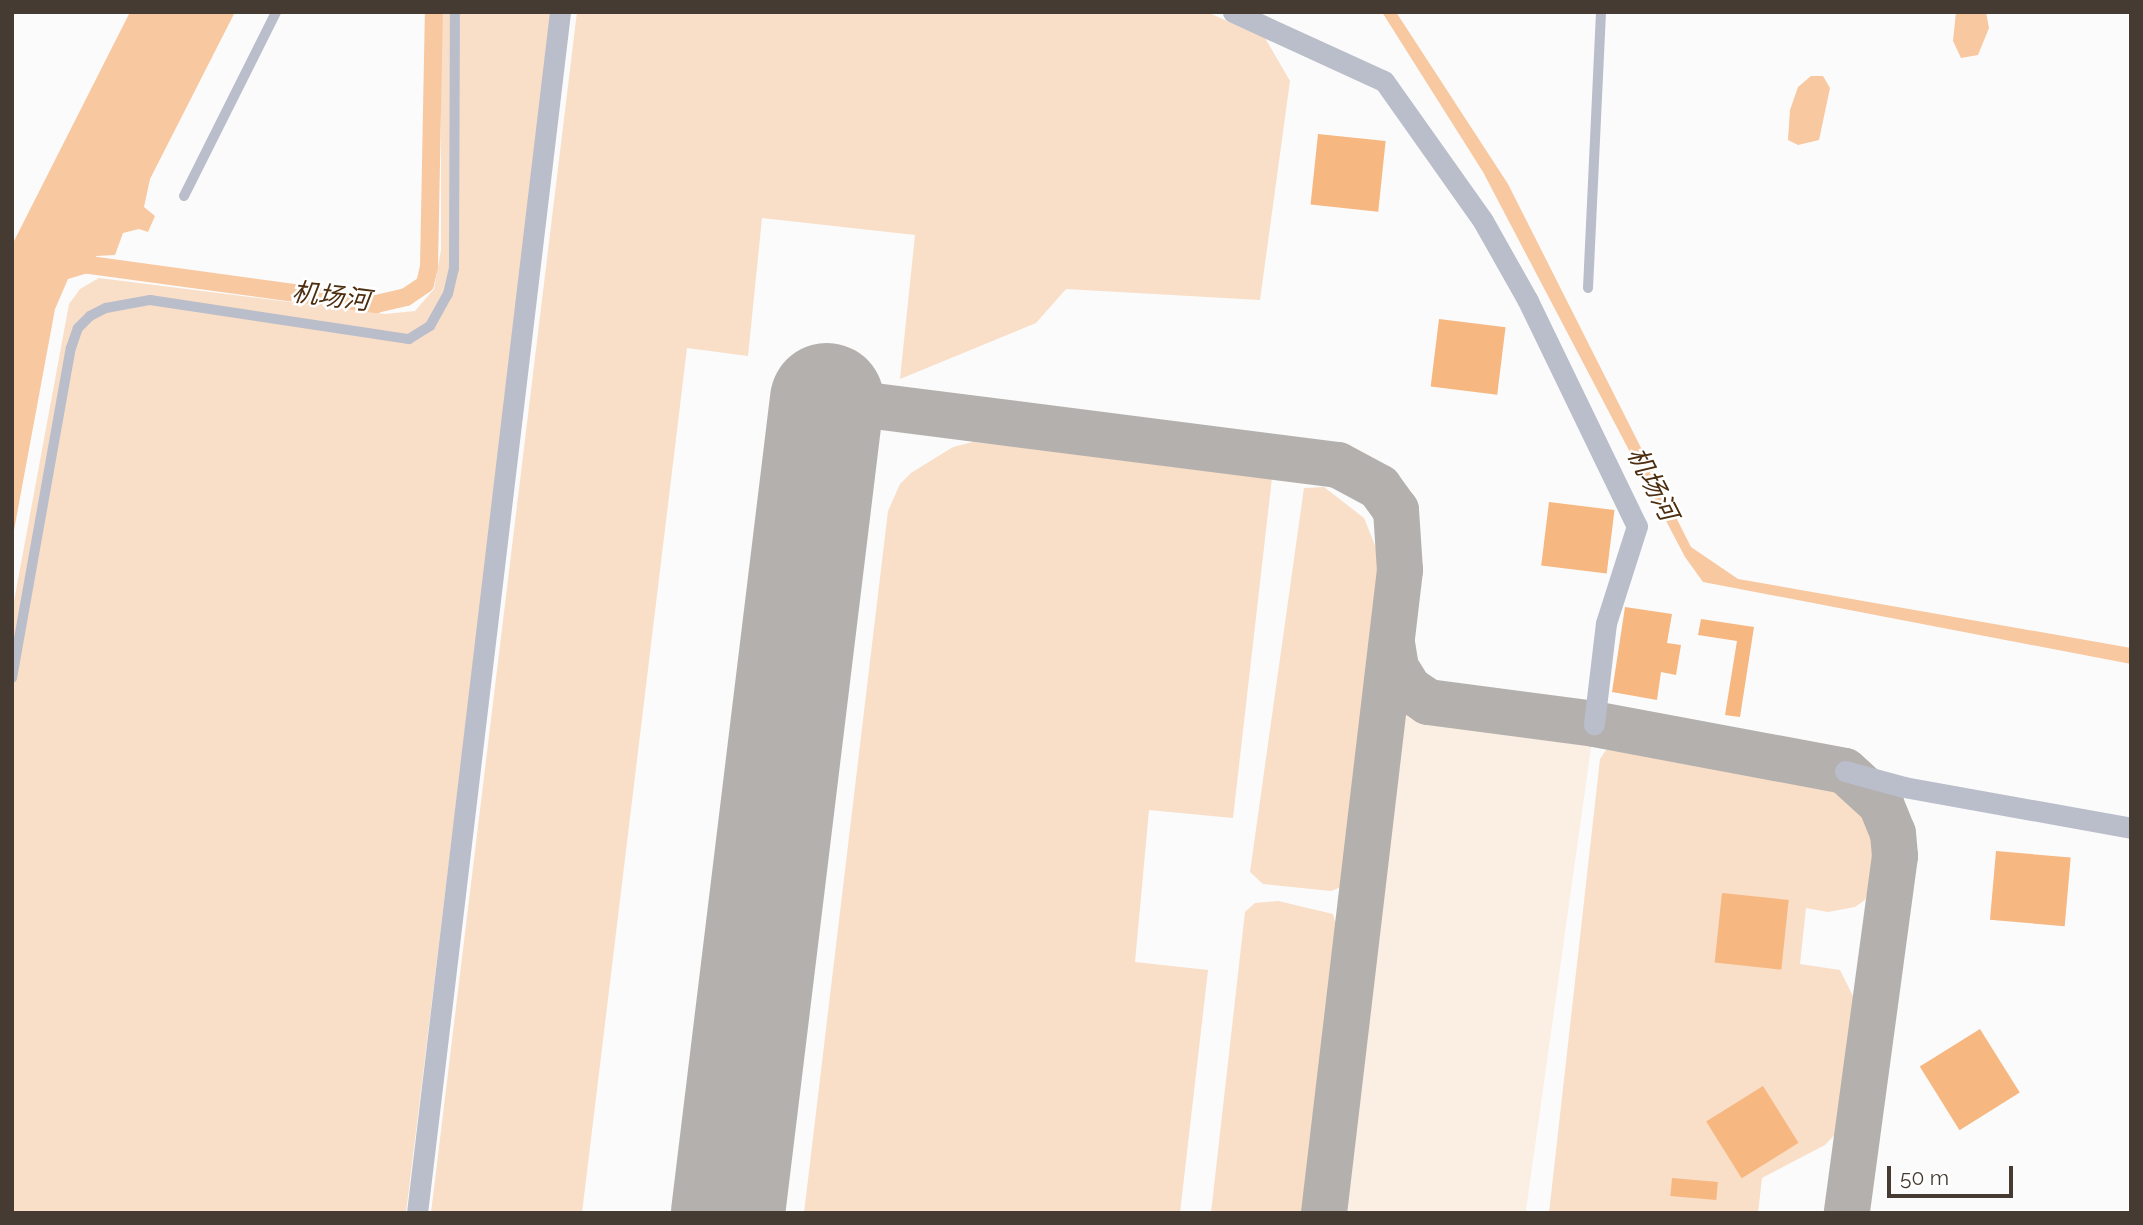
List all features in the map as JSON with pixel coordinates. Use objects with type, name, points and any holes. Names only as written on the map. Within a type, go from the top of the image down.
[{"type":"street","points":[[417,1213],[560,12]]},
{"type":"street","points":[[1233,12],[1384,80],[1483,221],[1528,301],[1637,526],[1606,624],[1594,724]]},
{"type":"street","points":[[1845,772],[1904,787],[2131,828]]},
{"type":"lane","points":[[184,196],[276,12]]},
{"type":"lane","points":[[12,678],[71,348],[78,328],[90,316],[150,300],[409,340],[430,327],[448,294],[454,269],[455,12]]},
{"type":"lane","points":[[1588,288],[1601,12]]},
{"type":"shaded area","points":[[441,12],[553,12],[406,1213],[12,1213],[12,612],[69,304],[80,289],[99,278],[385,314],[415,311],[434,289],[441,250]]},
{"type":"shaded area","points":[[577,12],[1207,12],[1265,38],[1290,81],[1260,300],[1066,289],[1036,323],[900,379],[915,235],[762,218],[748,356],[687,348],[582,1213],[431,1213]]},
{"type":"shaded area","points":[[973,442],[1273,469],[1233,818],[1149,810],[1135,962],[1208,970],[1180,1213],[804,1213],[888,511],[900,484],[911,473],[953,447]]},
{"type":"shaded area","points":[[1324,487],[1364,518],[1380,558],[1346,878],[1341,887],[1331,891],[1263,884],[1250,872],[1304,488]]},
{"type":"shaded area","points":[[1386,712],[1592,741],[1526,1213],[1316,1212]]},
{"type":"shaded area","points":[[1620,747],[1821,782],[1860,806],[1873,832],[1874,876],[1865,900],[1855,907],[1828,912],[1806,908],[1800,964],[1840,970],[1856,1002],[1839,1130],[1825,1145],[1762,1178],[1758,1213],[1549,1213],[1600,759],[1606,750]]},
{"type":"shaded area","points":[[1278,901],[1333,914],[1337,928],[1303,1213],[1211,1213],[1245,912],[1255,903]]},
{"type":"water","points":[[130,12],[235,12],[150,179],[144,207],[155,216],[148,232],[139,229],[123,233],[115,255],[96,256],[88,273],[68,279],[55,309],[12,541],[12,245]]},
{"type":"water","points":[[1382,12],[1396,12],[1508,184],[1691,547],[1738,579],[2131,648],[2131,664],[1703,582],[1685,557],[1483,172]]},
{"type":"water","points":[[1956,12],[1986,12],[1989,28],[1978,55],[1961,58],[1953,41]]},
{"type":"water","points":[[1811,76],[1823,76],[1830,88],[1819,140],[1798,145],[1788,140],[1790,110],[1798,87]]},
{"type":"building","points":[[1318,134],[1386,141],[1378,212],[1311,205]]},
{"type":"building","points":[[1439,319],[1506,327],[1497,395],[1431,386]]},
{"type":"building","points":[[1549,502],[1615,510],[1607,574],[1541,566]]},
{"type":"building","points":[[1625,607],[1672,614],[1667,643],[1681,645],[1676,675],[1661,672],[1657,700],[1612,692]]},
{"type":"building","points":[[1701,619],[1754,627],[1740,717],[1725,715],[1737,641],[1698,635]]},
{"type":"building","points":[[1996,851],[2071,858],[2065,926],[1990,920]]},
{"type":"building","points":[[1722,893],[1789,900],[1781,970],[1715,963]]},
{"type":"building","points":[[1980,1029],[2020,1093],[1960,1130],[1920,1067]]},
{"type":"building","points":[[1763,1086],[1799,1143],[1742,1178],[1706,1122]]},
{"type":"building","points":[[1672,1178],[1718,1182],[1716,1200],[1670,1196]]},
{"type":"waterway","name":"机场河","points":[[68,262],[376,304],[406,297],[425,284],[429,267],[434,12]]},
{"type":"taxiway","points":[[827,400],[1338,465],[1379,487],[1396,510],[1400,570],[1324,1213]]},
{"type":"taxiway","points":[[1392,643],[1396,668],[1409,689],[1428,702],[1594,724],[1845,771],[1881,804],[1893,833],[1895,856],[1847,1213]]},
{"type":"runway","points":[[728,1213],[827,400]]}]
